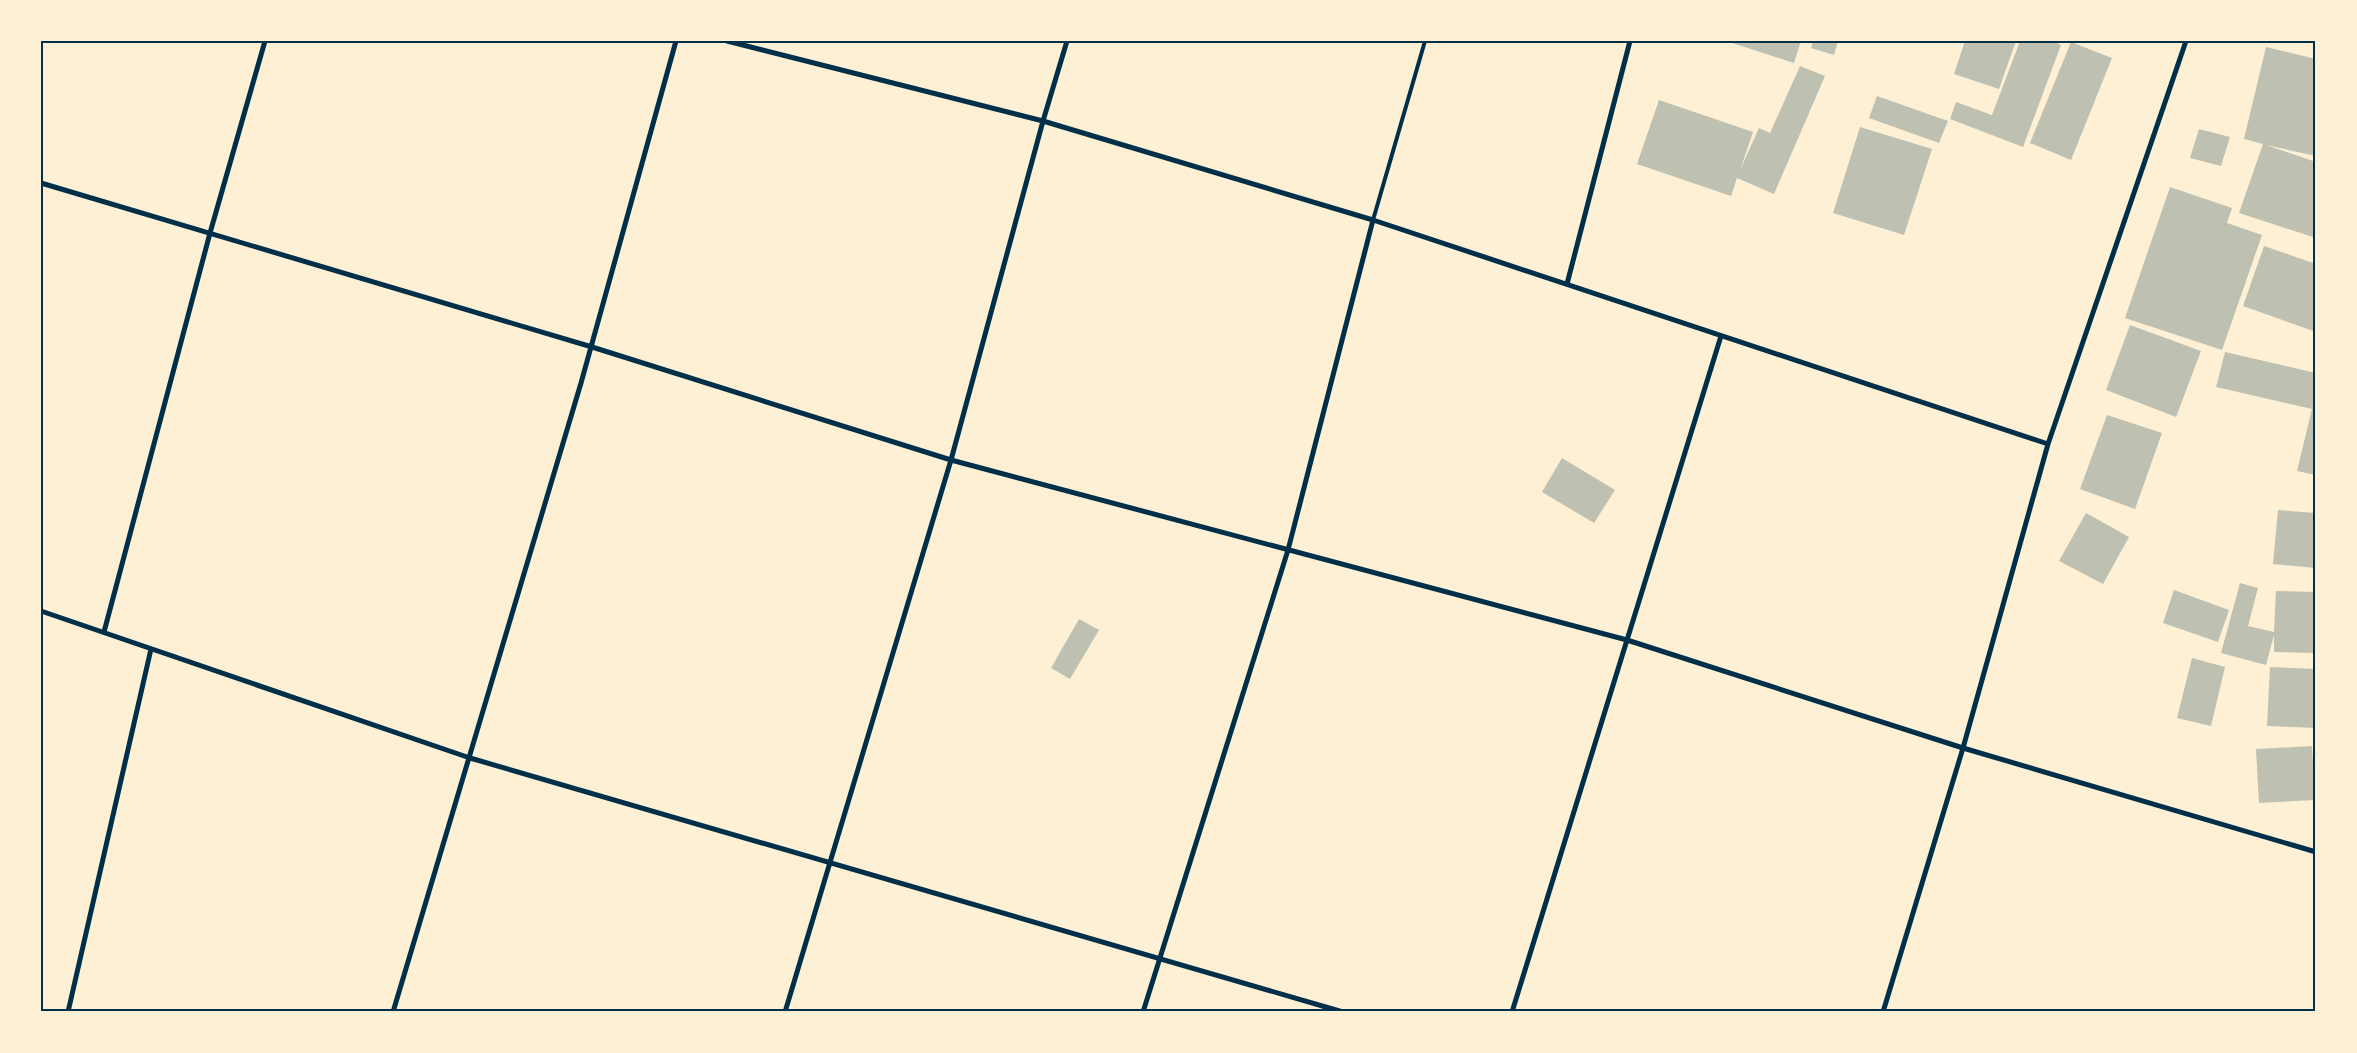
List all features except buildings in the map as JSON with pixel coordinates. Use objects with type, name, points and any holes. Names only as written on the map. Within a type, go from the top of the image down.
[{"type":"street","points":[[104,632],[210,233],[265,41]]},
{"type":"street","points":[[393,1012],[592,347],[676,41]]},
{"type":"street","points":[[727,41],[1043,121],[1373,220],[2048,444]]},
{"type":"street","points":[[785,1012],[951,460],[1043,121],[1067,41]]},
{"type":"street","points":[[1567,284],[1630,41]]},
{"type":"street","points":[[1883,1012],[1963,748],[2048,444],[2186,41]]},
{"type":"street","points":[[41,183],[592,347],[951,460],[1627,640],[1963,748],[2316,852]]},
{"type":"street","points":[[1143,1012],[1288,550],[1373,220]]},
{"type":"street","points":[[1512,1012],[1722,336]]},
{"type":"street","points":[[41,611],[470,758],[1343,1012]]},
{"type":"street","points":[[68,1012],[151,649]]},
{"type":"lane","points":[[1373,220],[1424,41]]}]
